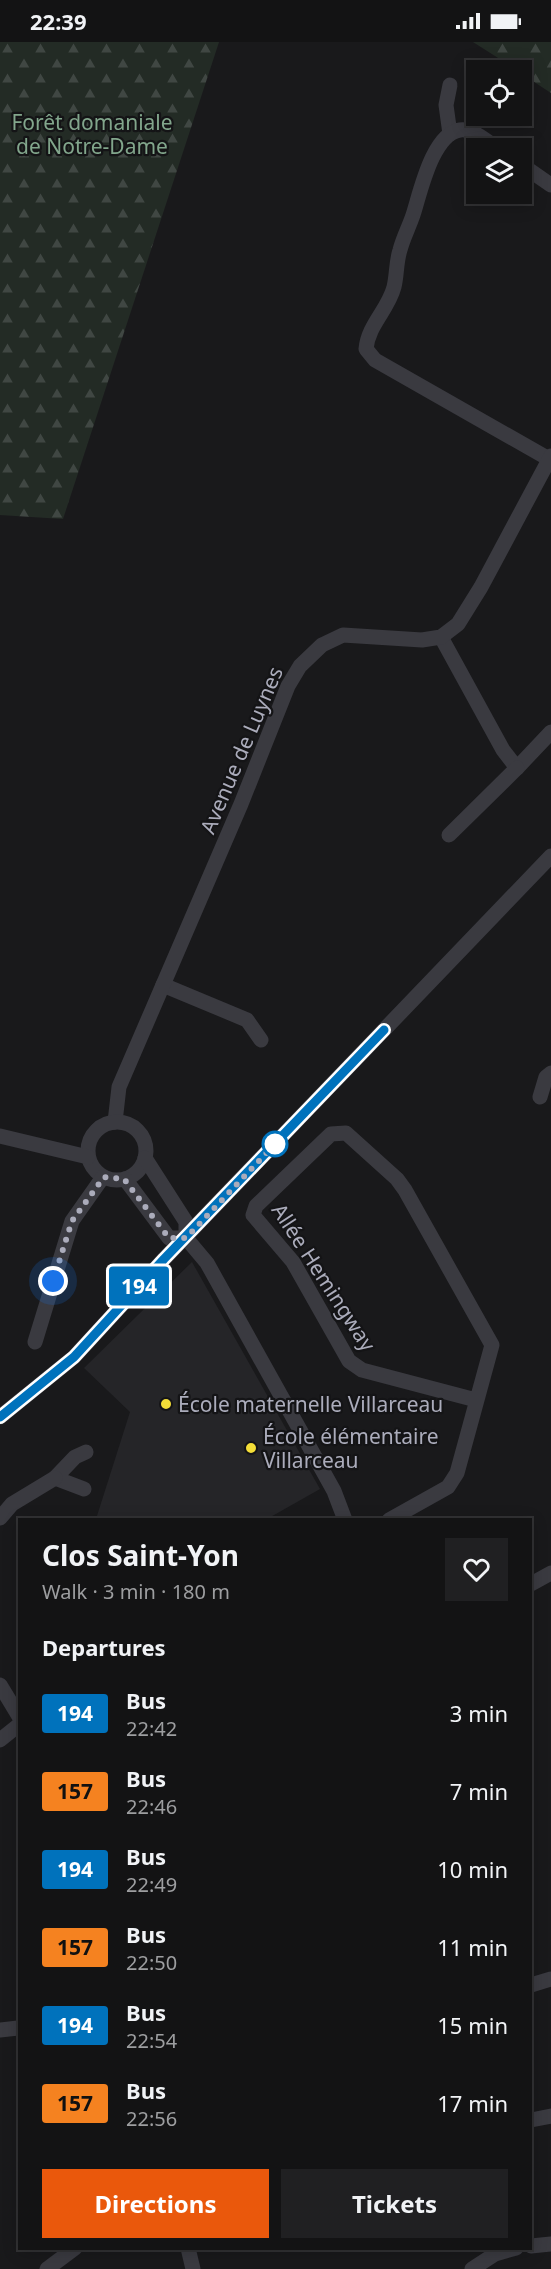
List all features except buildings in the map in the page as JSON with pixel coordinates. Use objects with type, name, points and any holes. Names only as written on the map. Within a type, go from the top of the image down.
[{"type":"street","points":[[450,85],[446,105],[450,134]]},
{"type":"street","points":[[481,138],[461,130],[450,134],[440,145],[418,191],[413,214],[400,251],[393,289],[367,335],[366,349],[375,360],[550,458],[467,611],[458,624],[441,637],[503,750],[517,768]]},
{"type":"street","points":[[532,172],[551,185]]},
{"type":"street","name":"Avenue de Luynes","points":[[115,1122],[119,1087],[288,686],[300,666],[322,645],[343,635],[422,640],[441,637]]},
{"type":"street","points":[[449,836],[551,732]]},
{"type":"street","points":[[0,1417],[74,1357],[551,856]]},
{"type":"street","points":[[163,985],[247,1020],[261,1040]]},
{"type":"street","points":[[540,1097],[546,1077],[551,1073]]},
{"type":"street","points":[[145,1158],[138,1171],[124,1179],[104,1177],[92,1167],[88,1157],[89,1143],[93,1135],[106,1124],[115,1122],[132,1127],[139,1132],[143,1140],[145,1158],[186,1222],[186,1238],[207,1263],[334,1491],[344,1518]]},
{"type":"street","name":"Allée Hemingway","points":[[346,1133],[397,1179],[492,1346],[476,1400],[362,1370],[349,1361],[293,1262],[253,1215],[256,1206],[331,1134],[346,1133]]},
{"type":"street","points":[[0,1136],[88,1157]]},
{"type":"street","points":[[35,1342],[72,1221],[104,1177]]},
{"type":"street","points":[[124,1179],[169,1238],[186,1238]]},
{"type":"street","points":[[393,1518],[448,1487],[457,1473],[476,1400]]},
{"type":"street","points":[[0,1518],[12,1504],[55,1478],[75,1457],[86,1452]]},
{"type":"street","points":[[55,1478],[84,1489]]},
{"type":"street","points":[[532,1583],[551,1573]]},
{"type":"street","points":[[9,1690],[18,1713]]},
{"type":"street","points":[[0,1740],[18,1726]]},
{"type":"street","points":[[532,1985],[551,1978]]},
{"type":"street","points":[[0,2030],[18,2029]]},
{"type":"street","points":[[532,2120],[551,2116]]},
{"type":"street","points":[[532,2246],[551,2244]]},
{"type":"street","points":[[47,2269],[72,2250]]},
{"type":"street","points":[[188,2250],[193,2269]]},
{"type":"street","points":[[472,2269],[495,2254],[509,2250]]},
{"type":"shaded area","points":[[192,1262],[320,1489],[269,1518],[96,1518],[130,1412],[84,1368]]},
{"type":"green space","name":"Forêt domaniale de Notre-Dame","points":[[0,42],[219,42],[63,519],[0,515]]},
{"type":"green space","points":[[473,42],[551,42],[551,93],[532,81],[532,60],[501,60]]},
{"type":"bus line","name":"194","points":[[0,1417],[24,1400],[74,1357],[164,1259],[384,1030]]},
{"type":"place","name":"École maternelle Villarceau","points":[[166,1404]]},
{"type":"place","name":"École élémentaire Villarceau","points":[[251,1448]]},
{"type":"route","points":[[53,1281],[72,1221],[104,1177],[124,1179],[169,1238],[186,1238],[275,1144]]}]
